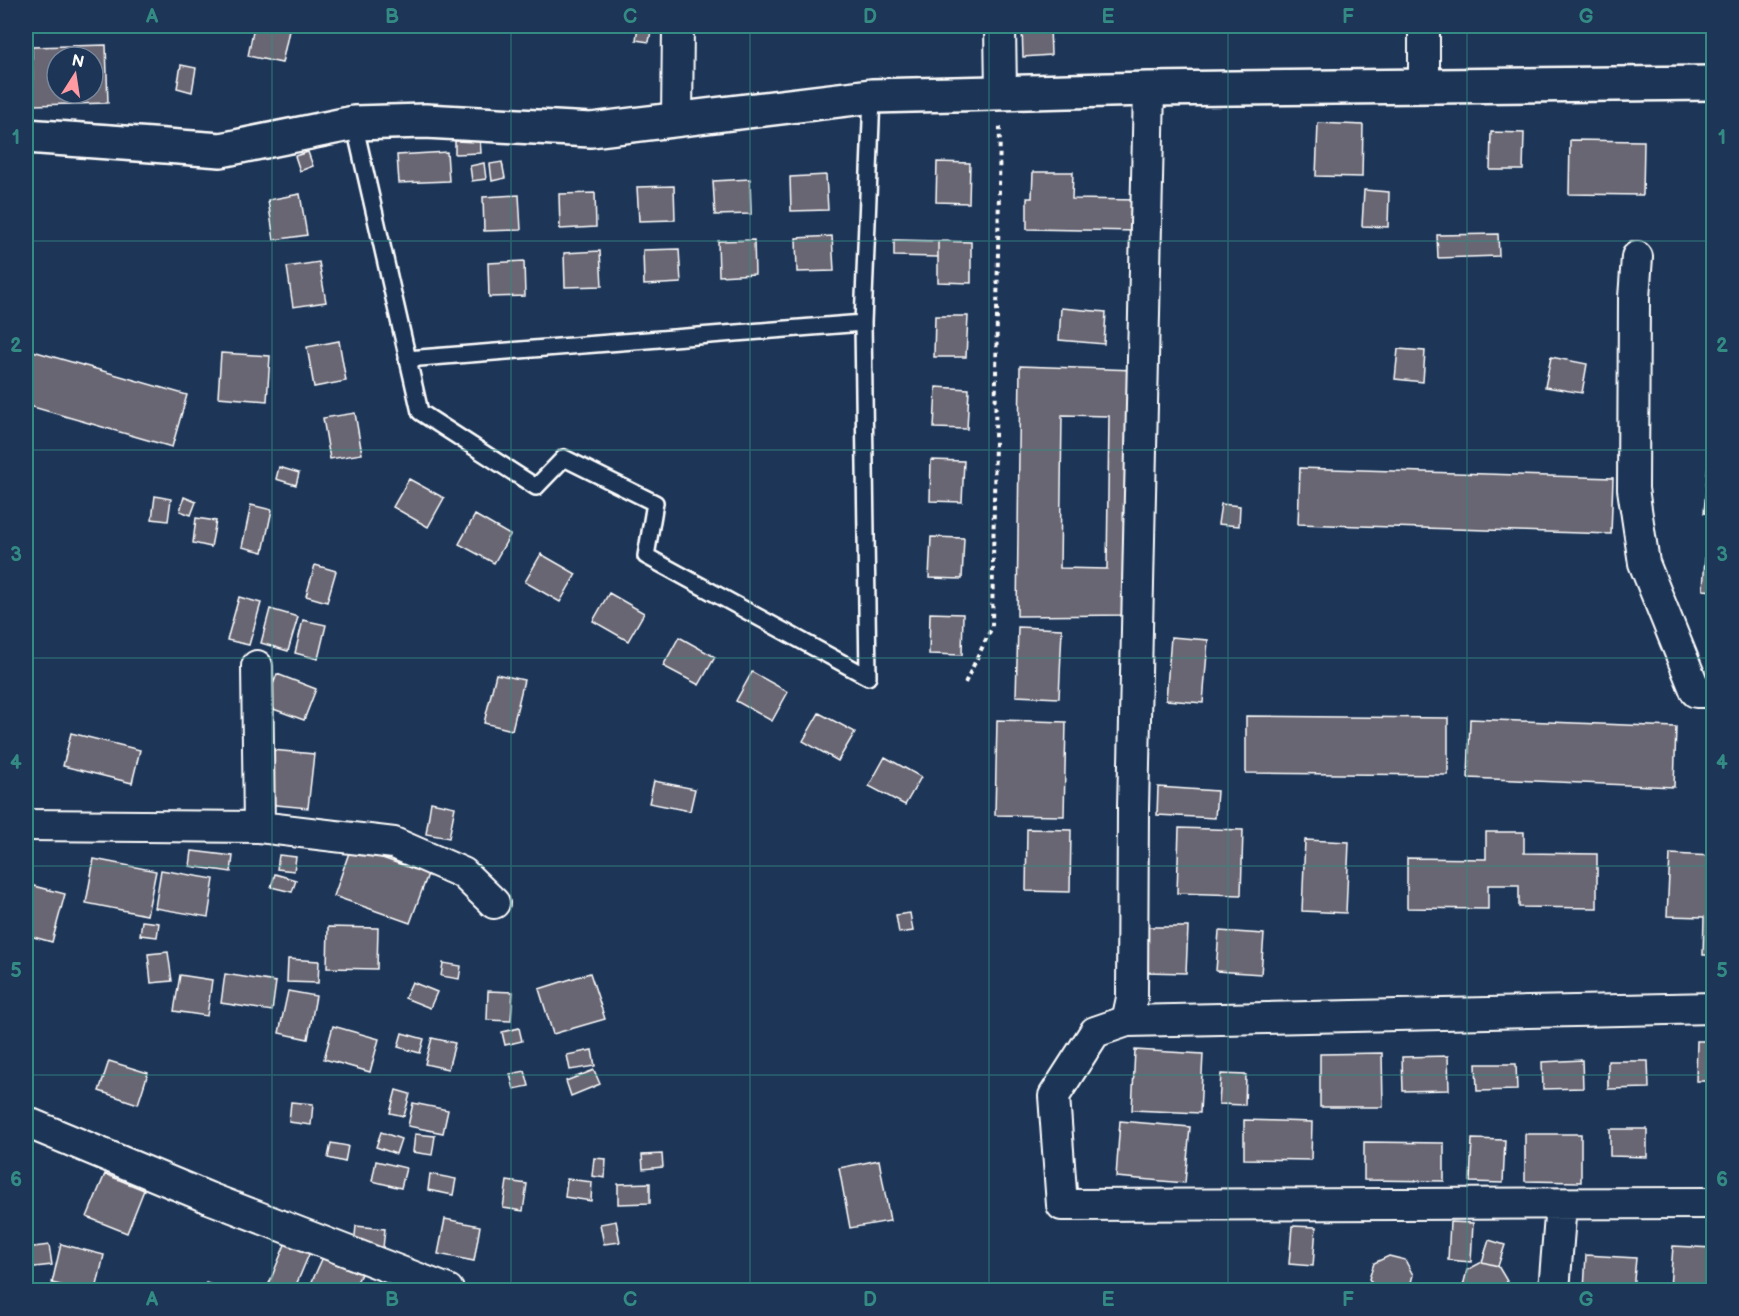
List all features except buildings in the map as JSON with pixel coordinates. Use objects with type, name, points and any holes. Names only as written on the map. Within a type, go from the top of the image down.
[{"type":"street","points":[[677,118],[678,26]]},
{"type":"street","points":[[1000,26],[1001,92]]},
{"type":"street","points":[[1424,26],[1424,87]]},
{"type":"street","points":[[26,136],[221,150],[354,123],[425,121],[591,130],[872,96],[1149,89],[1713,83]]},
{"type":"street","points":[[1127,1021],[1132,998],[1133,809],[1149,89]]},
{"type":"street","points":[[1637,257],[1634,298],[1633,489],[1644,563],[1696,692],[1713,692]]},
{"type":"street","points":[[257,666],[259,827]]},
{"type":"street","points":[[26,825],[259,827],[394,843],[463,873],[494,903]]},
{"type":"street","points":[[1713,1008],[1127,1021],[1095,1032],[1054,1096],[1062,1205],[1713,1203]]},
{"type":"street","points":[[26,1122],[209,1198],[448,1290]]},
{"type":"street","points":[[1554,1290],[1560,1205]]},
{"type":"lane","points":[[354,123],[420,412],[536,487],[564,458],[655,503],[646,556],[868,677],[864,323],[872,96]]},
{"type":"lane","points":[[407,359],[864,323]]},
{"type":"path","points":[[965,683],[992,627],[1001,92]]}]
